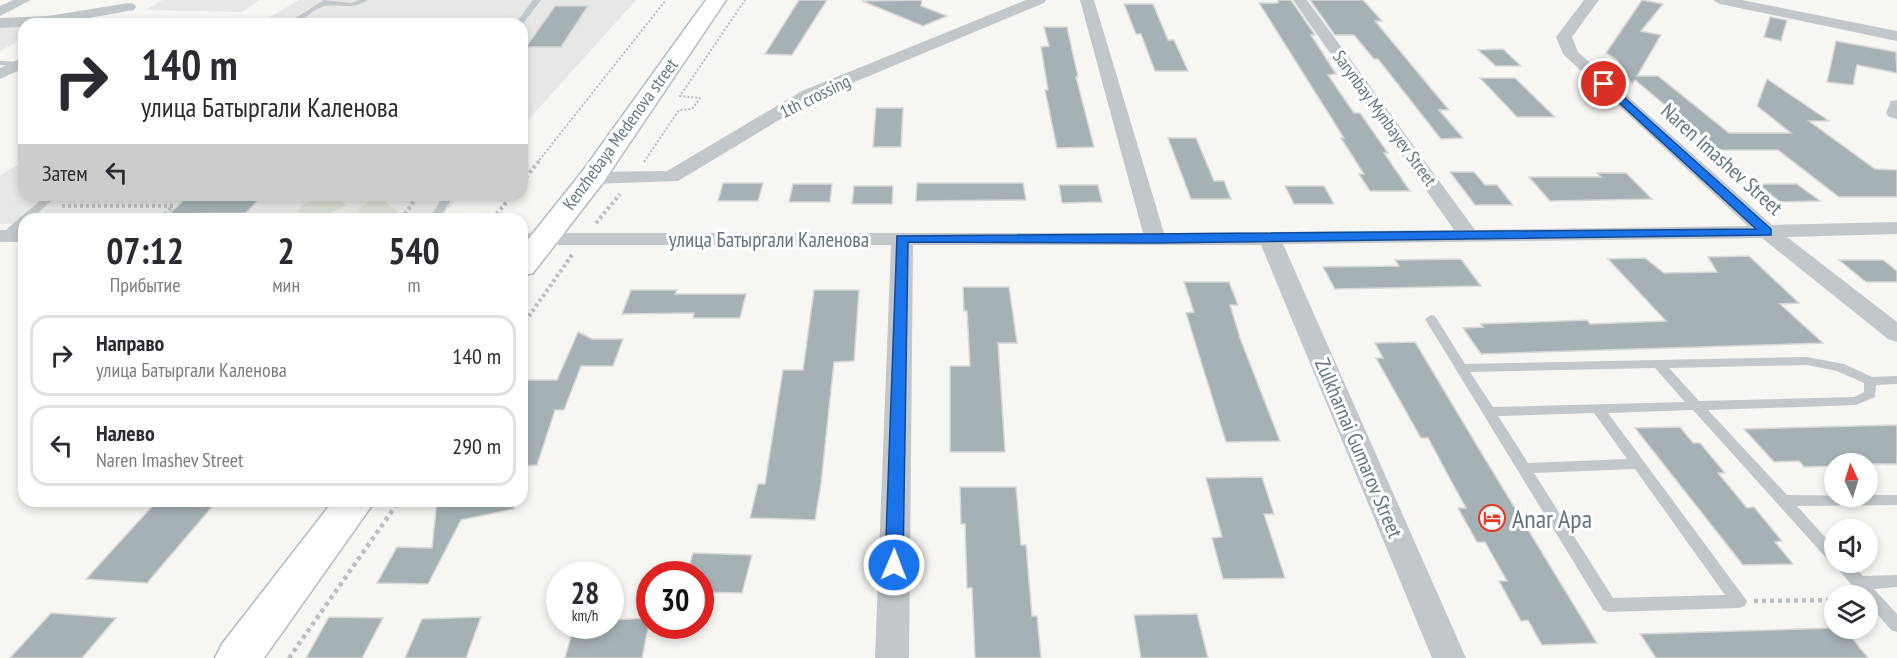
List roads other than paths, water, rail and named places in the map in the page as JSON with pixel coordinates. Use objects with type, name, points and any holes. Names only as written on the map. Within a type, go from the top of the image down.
[{"type":"street","points":[[0,12],[24,0]]},
{"type":"street","name":"Kenzhebaya Medenova street","points":[[532,239],[592,178],[716,0]]},
{"type":"street","name":"1th crossing","points":[[592,178],[671,177],[808,95],[1039,0]]},
{"type":"street","points":[[1087,0],[1155,239]]},
{"type":"street","name":"Sarynbay Mynbayev Street","points":[[1300,0],[1469,236]]},
{"type":"street","name":"Naren Imashev Street","points":[[1592,0],[1564,37],[1571,54],[1767,232],[1897,333]]},
{"type":"street","points":[[1720,0],[1897,36]]},
{"type":"street","points":[[58,18],[136,4]]},
{"type":"street","points":[[108,18],[136,4]]},
{"type":"street","points":[[0,23],[18,24]]},
{"type":"street","points":[[0,74],[18,65]]},
{"type":"street","points":[[1897,105],[1895,113],[1897,114]]},
{"type":"street","name":"улица Батыргали Каленова","points":[[532,239],[1155,239],[1767,232],[1897,228]]},
{"type":"street","points":[[892,658],[902,238]]},
{"type":"street","name":"Zulkharnai Gumarov Street","points":[[1269,238],[1449,658]]},
{"type":"street","points":[[238,658],[351,507]]},
{"type":"lane","points":[[300,18],[325,2],[353,5],[364,0]]},
{"type":"lane","points":[[524,18],[537,0]]},
{"type":"lane","points":[[0,63],[18,63]]},
{"type":"lane","points":[[33,213],[46,201]]},
{"type":"lane","points":[[1431,319],[1610,605],[1738,601],[1598,409]]},
{"type":"lane","points":[[1462,368],[1807,361],[1840,367],[1870,381],[1897,380]]},
{"type":"lane","points":[[1658,364],[1824,545]]},
{"type":"lane","points":[[1488,412],[1856,402],[1870,394],[1870,381]]},
{"type":"lane","points":[[1523,468],[1638,464]]},
{"type":"lane","points":[[1784,501],[1897,500]]},
{"type":"lane","points":[[1849,573],[1897,625]]},
{"type":"lane","points":[[1858,583],[1897,581]]},
{"type":"place","name":"Anar Apa","points":[[1492,518]]}]
